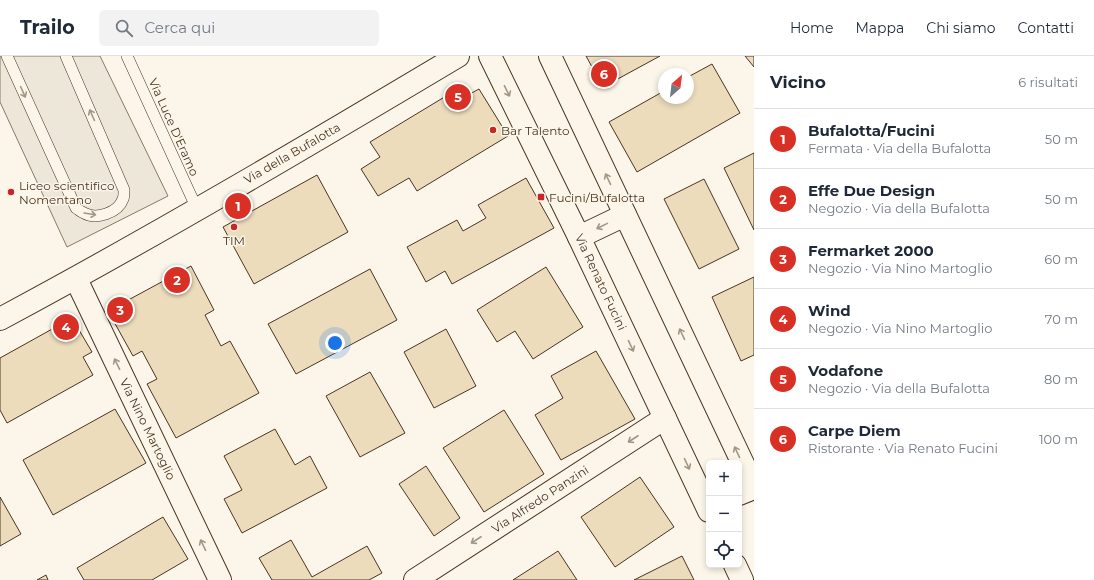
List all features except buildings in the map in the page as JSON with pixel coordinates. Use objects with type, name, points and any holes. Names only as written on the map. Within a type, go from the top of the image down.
[{"type":"street","name":"Via della Bufalotta","points":[[0,319],[76,279],[458,56]]},
{"type":"street","name":"Via Renato Fucini","points":[[490,56],[579,237],[706,504]]},
{"type":"street","points":[[550,56],[754,487],[742,493]]},
{"type":"street","points":[[579,237],[625,215]]},
{"type":"street","name":"Via Nino Martoglio","points":[[76,279],[220,580]]},
{"type":"street","name":"Via Alfredo Panzini","points":[[415,580],[665,418]]},
{"type":"street","points":[[736,568],[742,580]]},
{"type":"lane","points":[[7,56],[76,208],[84,214],[94,216],[108,214],[118,206],[123,199],[124,190],[66,56]]},
{"type":"lane","name":"Via Luce D'Eramo","points":[[127,56],[197,209]]},
{"type":"shaded area","points":[[0,56],[100,56],[168,196],[67,247],[0,102]]},
{"type":"place","name":"Carpe Diem","points":[[604,74]]},
{"type":"place","name":"Vodafone","points":[[458,97]]},
{"type":"place","name":"Bar Talento","points":[[493,130]]},
{"type":"place","name":"Liceo scientifico Nomentano","points":[[11,192]]},
{"type":"place","name":"Fucini/Bufalotta","points":[[541,197]]},
{"type":"place","name":"Bufalotta/Fucini","points":[[238,206]]},
{"type":"place","name":"TIM","points":[[234,227]]},
{"type":"place","name":"Effe Due Design","points":[[177,280]]},
{"type":"place","name":"Fermarket 2000","points":[[120,310]]},
{"type":"place","name":"Wind","points":[[66,327]]}]
